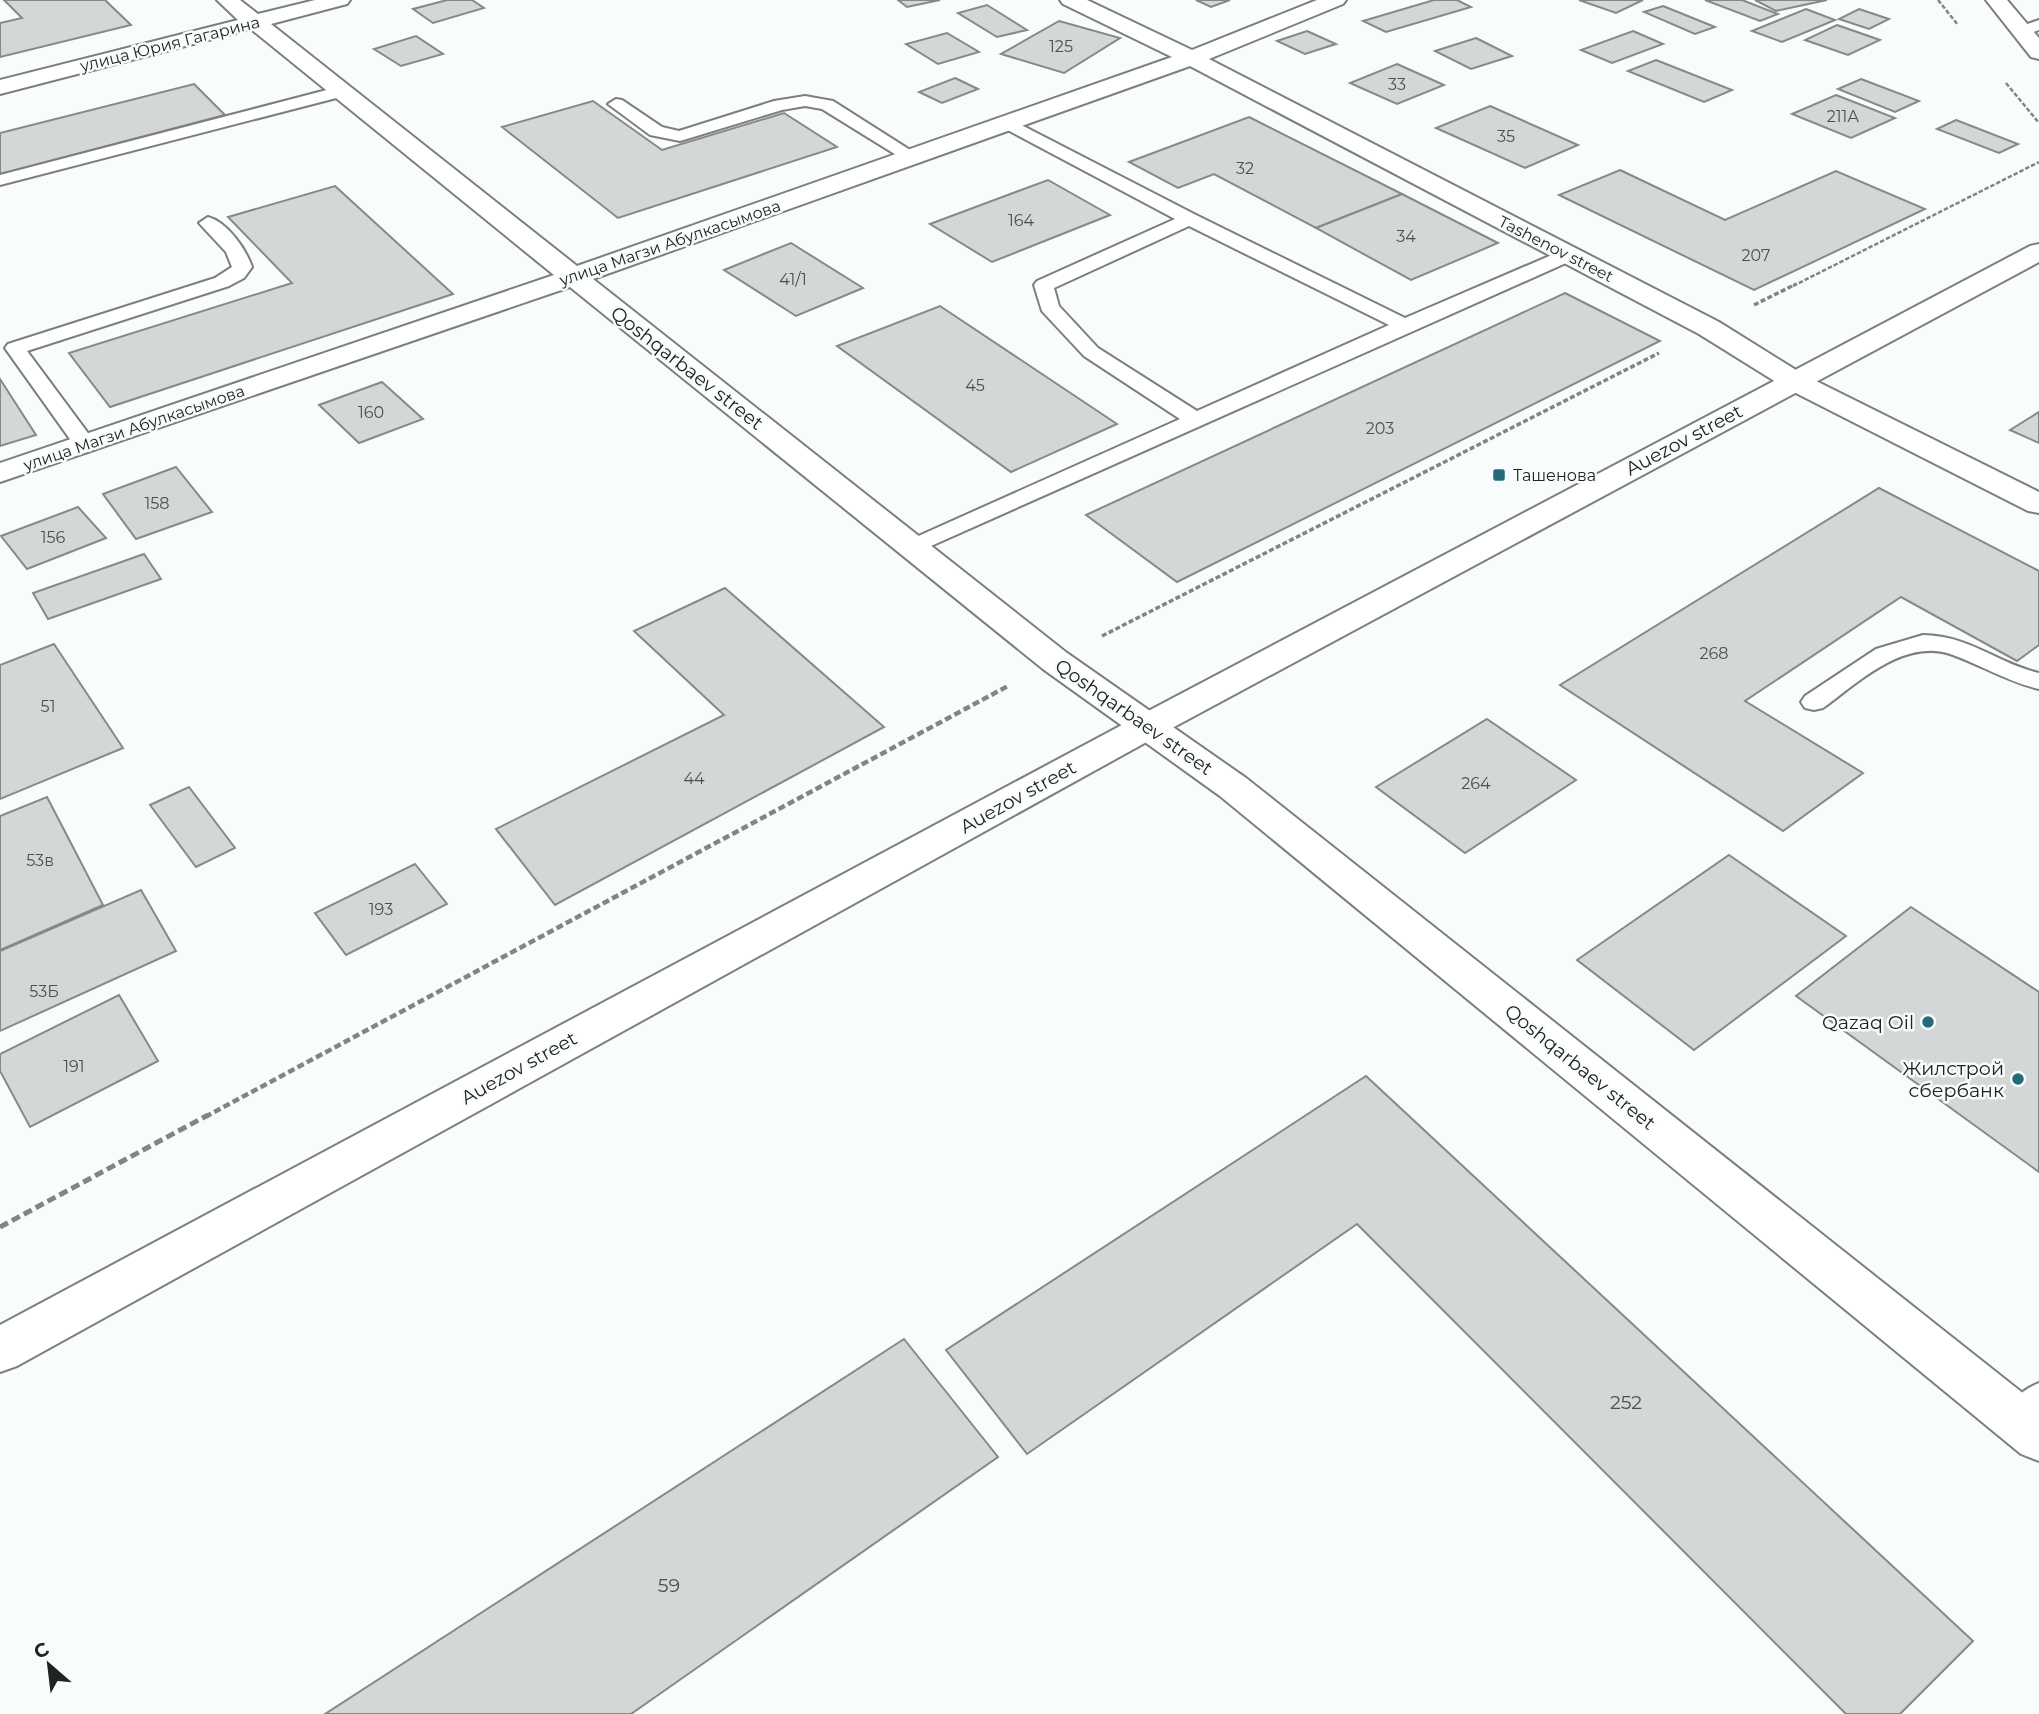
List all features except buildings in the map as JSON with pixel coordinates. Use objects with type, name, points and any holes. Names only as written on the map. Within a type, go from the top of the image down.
[{"type":"street","name":"Qoshqarbaev street","points":[[227,0],[1055,661],[1233,787],[2032,1419]]},
{"type":"street","name":"улица Юрия Гагарина","points":[[0,87],[340,0]]},
{"type":"street","name":"Tashenov street","points":[[1070,0],[1191,58],[1709,328],[1794,381],[2039,504]]},
{"type":"street","name":"улица Магзи Абулкасымова","points":[[0,473],[573,278],[1191,58],[1336,0]]},
{"type":"street","points":[[1996,0],[2031,28],[2039,52]]},
{"type":"street","name":"Auezov street","points":[[0,1350],[1148,726],[2039,252]]},
{"type":"lane","points":[[0,180],[342,91]]},
{"type":"lane","points":[[616,104],[656,131],[680,136],[780,105],[817,102],[827,105],[912,157]]},
{"type":"lane","points":[[1008,123],[1189,219],[1405,325]]},
{"type":"lane","points":[[1189,219],[1044,285],[1049,307],[1091,352],[1197,421]]},
{"type":"lane","points":[[85,444],[8,350],[222,282],[237,274],[242,267],[241,260],[235,250],[208,223]]},
{"type":"lane","points":[[913,547],[1405,325],[1568,255]]},
{"type":"lane","points":[[1814,702],[1891,651],[1910,643],[1934,641],[1962,649],[2014,675],[2039,681]]},
{"type":"place","name":"Ташенова","points":[[1499,475]]},
{"type":"place","name":"Qazaq Oil","points":[[1928,1022]]},
{"type":"place","name":"Жилстрой сбербанк","points":[[2018,1079]]}]
